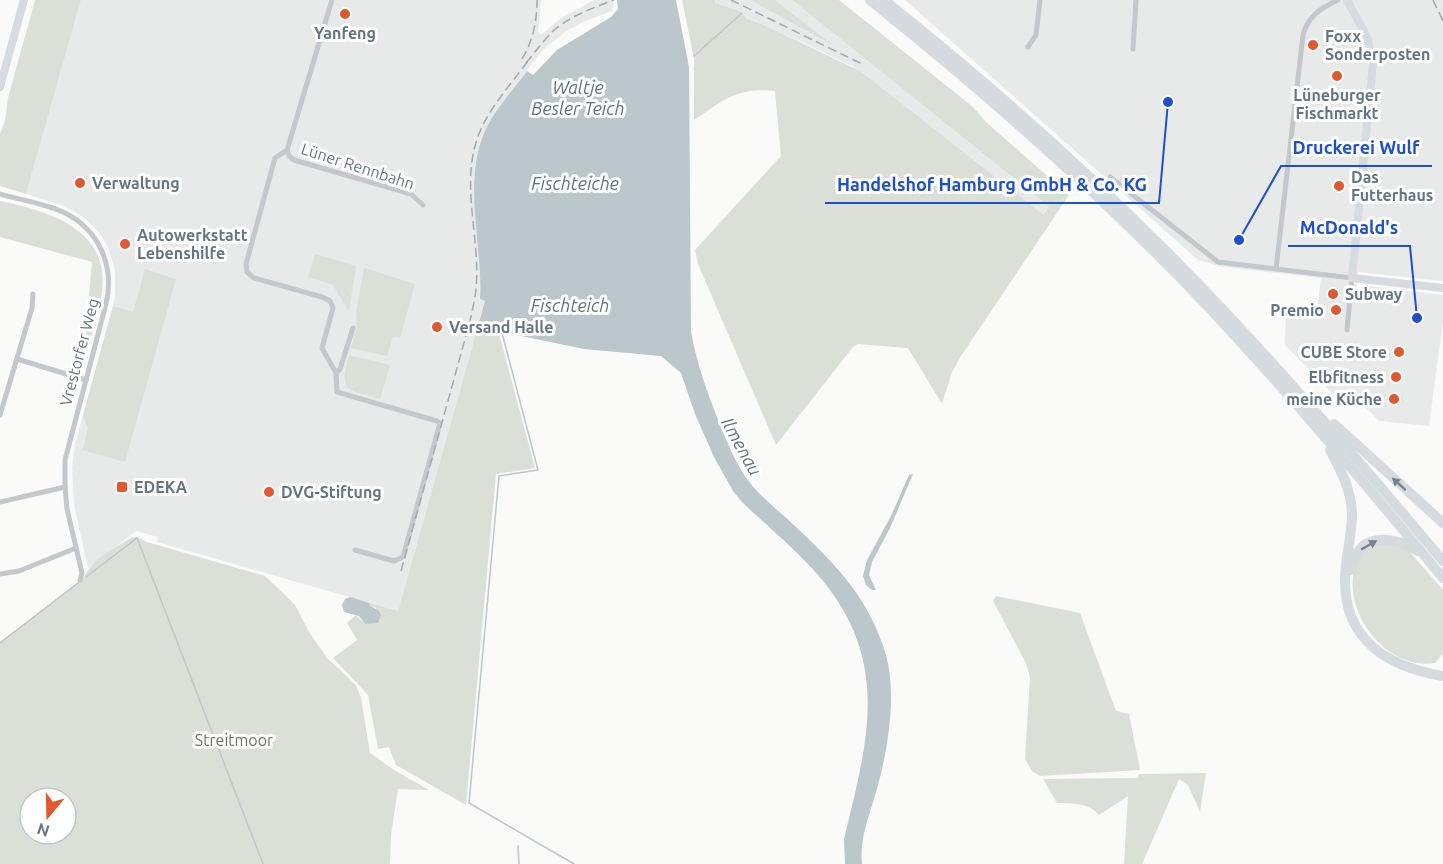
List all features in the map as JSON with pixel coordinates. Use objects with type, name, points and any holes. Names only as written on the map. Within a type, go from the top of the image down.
[{"type":"highway","points":[[870,0],[1033,138],[1159,257],[1322,433],[1443,578]]},
{"type":"highway","points":[[884,0],[993,91],[1103,190],[1189,275],[1293,387],[1443,561]]},
{"type":"highway","points":[[1293,387],[1443,523]]},
{"type":"highway","points":[[1322,433],[1343,476],[1351,507],[1351,530],[1345,579],[1346,594],[1354,621],[1372,646],[1386,658],[1405,668],[1442,670]]},
{"type":"highway","points":[[1424,554],[1406,544],[1389,539],[1381,539],[1368,544],[1356,555],[1352,563],[1349,579],[1350,594],[1364,630],[1375,643],[1389,654],[1407,663],[1442,670]]},
{"type":"main road","points":[[0,87],[24,0]]},
{"type":"street","name":"Lüner Rennbahn","points":[[332,0],[287,150],[289,156],[294,160],[411,194],[423,205]]},
{"type":"street","points":[[1028,47],[1036,35],[1040,0]]},
{"type":"street","points":[[1132,49],[1136,0]]},
{"type":"street","points":[[1276,269],[1304,32],[1308,21],[1316,12],[1338,0]]},
{"type":"street","points":[[1347,0],[1368,39],[1373,64],[1347,330]]},
{"type":"street","name":"Lüner Rennbahn","points":[[287,150],[275,158],[246,268],[254,278],[330,301],[333,308],[322,348],[336,373]]},
{"type":"street","points":[[1110,177],[1212,260],[1218,262],[1442,287]]},
{"type":"street","name":"Vrestorfer Weg","points":[[0,194],[63,212],[82,224],[102,250],[108,271],[109,292],[65,460],[65,487],[81,573],[80,580]]},
{"type":"street","points":[[0,415],[32,308],[33,294]]},
{"type":"street","points":[[353,328],[340,369],[336,373],[337,392],[440,423],[403,557],[394,561],[355,550]]},
{"type":"street","points":[[17,359],[86,380]]},
{"type":"street","points":[[0,502],[65,487]]},
{"type":"street","points":[[0,574],[19,571],[76,548]]},
{"type":"shaded area","points":[[81,0],[541,0],[538,32],[541,35],[561,18],[594,0],[613,0],[612,11],[565,32],[541,52],[496,111],[481,139],[474,180],[480,299],[485,301],[398,611],[157,542],[158,537],[136,531],[88,568],[74,505],[72,468],[75,444],[113,306],[115,270],[108,247],[86,219],[65,206],[26,194]]},
{"type":"shaded area","points":[[715,0],[750,0],[829,42],[775,0],[792,0],[1050,206],[1044,215],[852,66],[747,19],[740,11],[715,3]]},
{"type":"shaded area","points":[[905,0],[1443,0],[1443,281],[1358,272],[1356,290],[1368,286],[1443,295],[1443,321],[1429,426],[1379,421],[1354,396],[1334,395],[1285,345],[1286,315],[1316,318],[1321,278],[1222,267],[1198,260]]},
{"type":"green space","points":[[35,0],[81,0],[26,194],[0,186],[0,134]]},
{"type":"green space","points":[[682,0],[715,0],[715,3],[740,11],[747,19],[860,71],[1044,215],[1049,206],[792,0],[839,0],[973,107],[986,122],[1069,195],[961,356],[952,372],[942,404],[908,348],[858,344],[853,347],[776,445],[698,264],[695,250],[781,156],[775,91],[751,91],[732,96],[694,120],[694,59]]},
{"type":"green space","points":[[750,0],[775,0],[833,45],[761,6]]},
{"type":"green space","points":[[0,201],[56,218],[86,238],[96,253],[102,270],[101,301],[83,364],[92,262],[0,237]]},
{"type":"green space","points":[[315,254],[356,266],[349,311],[332,284],[308,277]]},
{"type":"green space","points":[[364,268],[415,284],[400,338],[393,337],[387,356],[351,348],[357,327],[356,314]]},
{"type":"green space","points":[[145,269],[176,279],[125,462],[83,450],[88,428],[83,416],[113,306],[133,312]]},
{"type":"green space","points":[[485,301],[661,356],[498,330],[535,468],[496,474],[466,805],[396,765],[389,747],[378,749],[368,695],[333,658],[357,640],[347,623],[356,615],[365,624],[377,623],[376,608],[368,605],[370,603],[398,611]]},
{"type":"green space","points":[[349,355],[390,365],[380,399],[348,388],[345,376]]},
{"type":"green space","name":"Streitmoor","points":[[137,537],[147,542],[265,576],[295,605],[309,632],[327,658],[356,685],[361,698],[370,753],[429,790],[398,789],[391,835],[390,864],[0,864],[0,642],[84,578],[92,565],[111,550]]},
{"type":"green space","points":[[1386,543],[1408,550],[1443,590],[1443,654],[1435,663],[1418,663],[1402,659],[1388,650],[1375,639],[1357,609],[1353,593],[1353,576],[1358,560],[1368,548]]},
{"type":"green space","points":[[996,596],[1080,613],[1116,711],[1129,714],[1140,770],[1040,776],[1032,771],[1025,759],[1030,678],[1026,663],[993,601]]},
{"type":"green space","points":[[1206,773],[1200,812],[1188,785],[1179,779],[1142,864],[1124,864],[1128,796],[1099,815],[1085,806],[1057,803],[1043,779],[1138,778],[1139,774]]},
{"type":"water","name":"Fischteiche","points":[[617,0],[676,0],[689,67],[691,332],[710,400],[725,437],[750,483],[825,555],[850,584],[871,616],[886,655],[891,687],[888,740],[864,836],[862,864],[845,864],[844,839],[866,735],[868,702],[865,670],[857,639],[841,607],[818,575],[733,491],[714,457],[695,414],[681,373],[661,356],[584,349],[478,327],[485,301],[480,299],[474,192],[478,151],[485,131],[499,107],[527,71],[533,75],[557,50],[611,17],[618,9]]},
{"type":"water","points":[[913,474],[890,528],[872,562],[869,575],[876,590],[872,590],[866,585],[863,576],[867,560],[891,516],[909,475]]},
{"type":"water","points":[[350,597],[370,603],[369,605],[379,611],[381,615],[378,623],[365,624],[359,616],[344,612],[342,605],[345,599]]},
{"type":"waterway","points":[[694,56],[742,13]]},
{"type":"waterway","points":[[501,329],[538,470],[499,476],[469,803],[574,864]]},
{"type":"waterway","points":[[86,577],[137,538],[263,864]]},
{"type":"waterway","points":[[0,643],[78,583]]},
{"type":"waterway","points":[[518,846],[519,864]]},
{"type":"railway","points":[[522,59],[534,31],[537,0]]},
{"type":"railway","points":[[526,63],[557,27],[614,0]]},
{"type":"railway","points":[[731,0],[862,64]]},
{"type":"railway","points":[[1433,0],[1443,21]]},
{"type":"railway","points":[[401,571],[475,297],[477,269],[471,188],[474,148],[491,111],[531,57]]},
{"type":"place","name":"Yanfeng","points":[[345,14]]},
{"type":"place","name":"Foxx Sonderposten","points":[[1313,45]]},
{"type":"place","name":"Lüneburger Fischmarkt","points":[[1337,76]]},
{"type":"place","name":"Handelshof Hamburg GmbH & Co. KG","points":[[1168,102]]},
{"type":"place","name":"Verwaltung","points":[[80,183]]},
{"type":"place","name":"Das Futterhaus","points":[[1339,186]]},
{"type":"place","name":"Druckerei Wulf","points":[[1239,240]]},
{"type":"place","name":"Autowerkstatt Lebenshilfe","points":[[125,244]]},
{"type":"place","name":"Subway","points":[[1333,294]]},
{"type":"place","name":"Premio","points":[[1336,310]]},
{"type":"place","name":"McDonald's","points":[[1417,318]]},
{"type":"place","name":"Versand Halle","points":[[437,327]]},
{"type":"place","name":"CUBE Store","points":[[1399,352]]},
{"type":"place","name":"Elbfitness","points":[[1396,377]]},
{"type":"place","name":"meine Küche","points":[[1394,399]]},
{"type":"place","name":"EDEKA","points":[[122,487]]},
{"type":"place","name":"DVG-Stiftung","points":[[269,492]]},
{"type":"water label","name":"Waltje Besler Teich","points":[[578,97]]},
{"type":"water label","name":"Fischteich","points":[[570,305]]},
{"type":"water label","name":"Ilmenau","points":[[742,446]]}]
